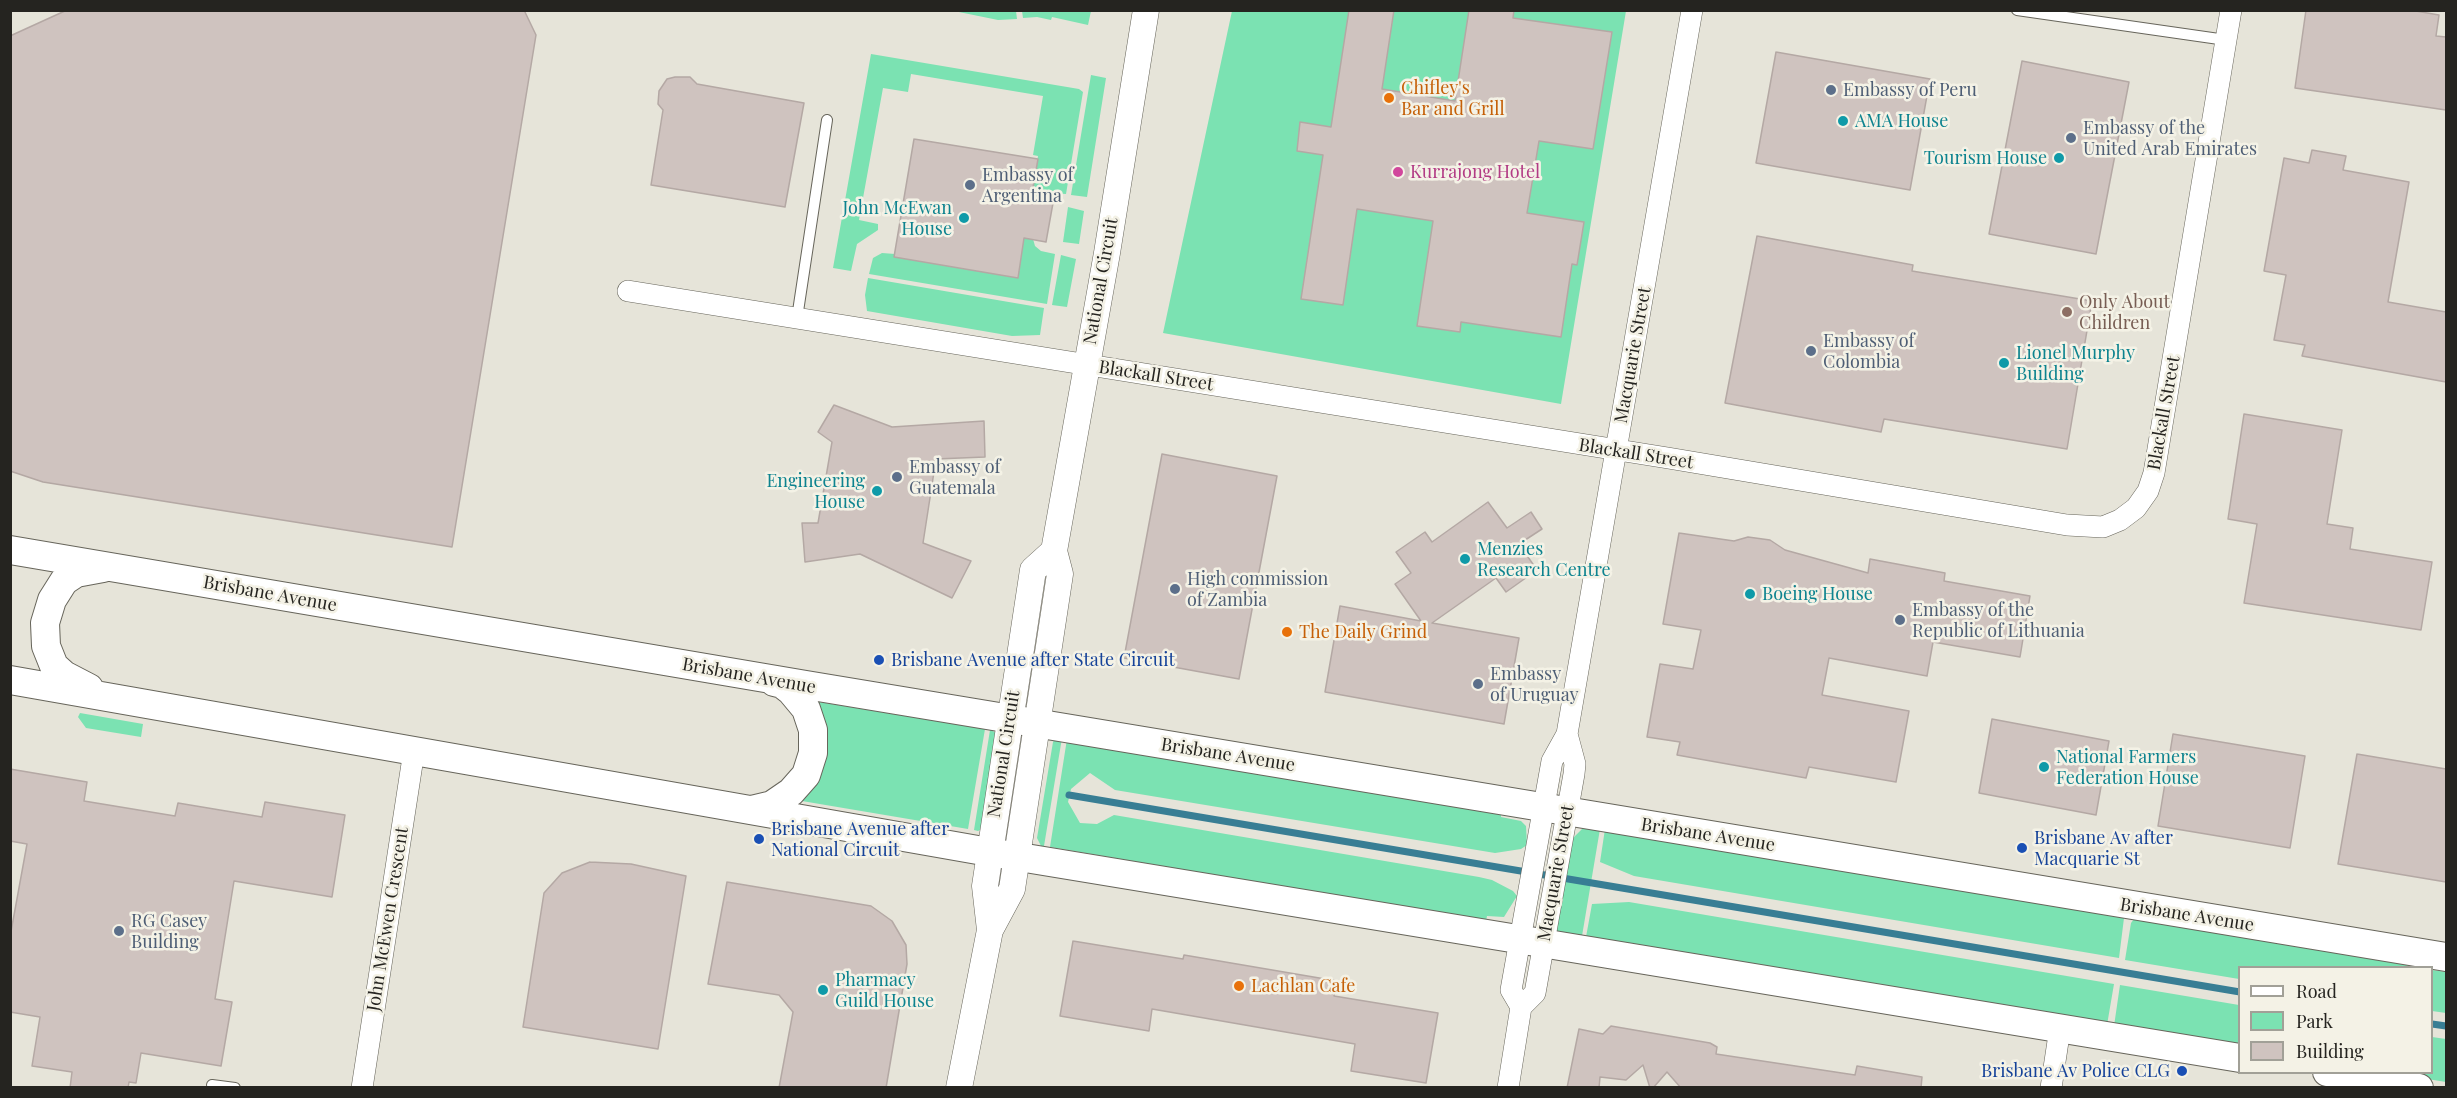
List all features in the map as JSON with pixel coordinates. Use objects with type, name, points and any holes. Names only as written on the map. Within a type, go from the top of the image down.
[{"type":"main road","name":"Brisbane Avenue","points":[[10,550],[761,678],[2446,957]]},
{"type":"main road","points":[[107,697],[58,671],[48,654],[45,632],[49,607],[64,581],[84,571],[112,567]]},
{"type":"main road","points":[[750,810],[772,805],[792,792],[806,775],[814,742],[810,719],[799,699],[782,684],[761,678]]},
{"type":"main road","points":[[10,680],[989,852],[2238,1058]]},
{"type":"main road","points":[[2338,1074],[2419,1088]]},
{"type":"street","name":"National Circuit","points":[[990,930],[985,886],[989,852],[1060,574],[1054,551],[1146,10]]},
{"type":"street","name":"Macquarie Street","points":[[1532,941],[1551,901],[1560,854],[1552,761],[1567,734],[1692,10]]},
{"type":"street","name":"Blackall Street","points":[[628,291],[2074,526],[2103,527],[2120,520],[2142,500],[2152,483],[2231,10]]},
{"type":"street","name":"National Circuit","points":[[959,1088],[990,930],[1012,889],[1017,856],[1023,721]]},
{"type":"street","name":"John McEwen Crescent","points":[[362,1088],[414,751]]},
{"type":"street","name":"Macquarie Street","points":[[1508,1088],[1521,1007],[1535,993],[1528,897],[1536,850],[1555,809]]},
{"type":"street","points":[[2051,1088],[2060,1028]]},
{"type":"lane","points":[[2018,10],[2226,40]]},
{"type":"lane","points":[[796,318],[827,120]]},
{"type":"lane","points":[[212,1085],[235,1088]]},
{"type":"green space","points":[[1022,10],[1091,11],[1088,25],[1052,17],[1051,20],[1037,17],[1023,18]]},
{"type":"green space","points":[[954,11],[1016,11],[1017,19],[998,20]]},
{"type":"green space","name":"Kurrajong Hotel","points":[[1232,11],[1626,11],[1561,404],[1163,333]]},
{"type":"green space","points":[[871,54],[1079,89],[1083,92],[1066,194],[1048,193],[1042,195],[1039,201],[1031,199],[1038,156],[1033,155],[1043,96],[911,74],[908,92],[883,88],[859,220],[878,224],[878,230],[857,244],[851,271],[833,268]]},
{"type":"green space","points":[[1091,75],[1106,78],[1087,197],[1071,195]]},
{"type":"green space","points":[[1068,207],[1084,211],[1079,244],[1063,242]]},
{"type":"green space","points":[[1024,238],[1033,239],[1035,246],[1041,251],[1055,254],[1047,304],[869,274],[873,258],[882,253],[1018,278]]},
{"type":"green space","points":[[1061,255],[1076,259],[1067,307],[1052,305]]},
{"type":"green space","points":[[868,278],[1044,308],[1040,335],[1012,336],[867,311],[865,295]]},
{"type":"green space","points":[[813,701],[985,729],[968,829],[796,800]]},
{"type":"green space","points":[[80,713],[143,724],[141,737],[86,728],[78,717]]},
{"type":"green space","points":[[990,730],[997,733],[982,829],[978,831],[974,830]]},
{"type":"green space","points":[[1062,738],[1044,846],[1041,846],[1037,838],[1053,742],[1055,739]]},
{"type":"green space","points":[[1067,739],[1501,812],[1501,817],[1521,821],[1526,826],[1527,845],[1521,849],[1495,853],[1115,790],[1090,773],[1071,789],[1068,802],[1080,823],[1097,824],[1114,815],[1479,877],[1492,880],[1513,891],[1517,896],[1504,917],[1487,916],[1486,921],[1050,847]]},
{"type":"green space","points":[[1584,827],[1600,829],[1582,936],[1555,932],[1571,840]]},
{"type":"green space","points":[[1605,829],[2124,918],[2119,958],[1634,876],[1600,862]]},
{"type":"green space","points":[[1629,902],[2114,984],[2107,1025],[1586,937],[1592,904]]},
{"type":"green space","points":[[2134,919],[2412,966],[2238,966],[2238,979],[2125,960],[2131,923]]},
{"type":"green space","points":[[2433,970],[2446,972],[2446,1013],[2433,1011]]},
{"type":"green space","points":[[2120,985],[2238,1005],[2238,1047],[2114,1026]]},
{"type":"green space","points":[[2433,1037],[2446,1039],[2446,1082],[2396,1074],[2433,1074]]},
{"type":"building","points":[[67,10],[524,10],[536,35],[452,547],[43,482],[10,471],[10,36]]},
{"type":"building","points":[[1349,10],[1394,10],[1382,89],[1455,101],[1469,10],[1514,10],[1513,18],[1612,32],[1593,149],[1539,141],[1527,213],[1584,222],[1577,265],[1572,264],[1561,337],[1461,322],[1460,332],[1417,326],[1433,221],[1357,209],[1343,305],[1301,299],[1323,155],[1297,151],[1300,122],[1331,127]]},
{"type":"building","points":[[2306,10],[2410,10],[2439,15],[2436,36],[2446,37],[2446,110],[2295,88]]},
{"type":"building","name":"AMA House","points":[[1776,52],[1930,79],[1910,190],[1756,163]]},
{"type":"building","name":"Tourism House","points":[[2022,61],[2129,82],[2096,254],[1989,234]]},
{"type":"building","points":[[690,77],[697,84],[804,103],[785,207],[651,185],[663,110],[658,104],[659,91],[667,79]]},
{"type":"building","name":"John McEwan House","points":[[914,139],[1038,159],[1031,199],[1053,203],[1046,242],[1024,238],[1018,278],[894,257]]},
{"type":"building","points":[[2312,150],[2346,156],[2343,170],[2409,182],[2388,302],[2446,312],[2446,382],[2302,356],[2305,345],[2274,340],[2286,275],[2264,271],[2284,158],[2309,163]]},
{"type":"building","points":[[1757,236],[1913,265],[1912,271],[2092,301],[2067,449],[1884,419],[1881,432],[1725,403]]},
{"type":"building","name":"Engineering House","points":[[834,405],[892,427],[984,421],[985,457],[936,459],[923,543],[971,561],[952,598],[860,554],[805,562],[802,523],[818,523],[832,442],[818,432]]},
{"type":"building","points":[[2244,414],[2342,430],[2327,524],[2353,528],[2350,549],[2432,562],[2421,630],[2244,603],[2257,524],[2228,519]]},
{"type":"building","points":[[1162,454],[1277,476],[1239,679],[1124,658]]},
{"type":"building","points":[[1488,502],[1507,528],[1531,512],[1542,529],[1519,544],[1537,570],[1506,592],[1496,578],[1432,623],[1519,638],[1504,724],[1325,692],[1340,606],[1421,621],[1395,584],[1411,573],[1396,552],[1425,532],[1432,542]]},
{"type":"building","points":[[1679,533],[1734,541],[1748,537],[1770,540],[1785,550],[1868,573],[1870,559],[1945,573],[1944,581],[2030,596],[2020,657],[1933,642],[1927,676],[1829,658],[1822,695],[1909,711],[1896,782],[1809,767],[1806,778],[1677,755],[1680,742],[1647,737],[1660,664],[1693,669],[1701,630],[1663,624]]},
{"type":"building","name":"National Farmers Federation House","points":[[1992,719],[2109,741],[2096,815],[1979,793]]},
{"type":"building","points":[[2173,734],[2305,756],[2290,848],[2158,826]]},
{"type":"building","points":[[2357,754],[2446,769],[2446,882],[2338,864]]},
{"type":"building","name":"RG Casey Building","points":[[10,769],[87,782],[84,801],[175,816],[178,803],[262,817],[265,802],[345,815],[332,897],[234,881],[215,999],[232,1002],[221,1066],[141,1053],[136,1083],[129,1082],[128,1088],[70,1088],[72,1072],[32,1066],[40,1017],[10,1012],[10,937],[27,844],[10,841]]},
{"type":"building","points":[[590,862],[631,864],[686,876],[658,1049],[523,1027],[544,893],[562,873]]},
{"type":"building","name":"Pharmacy Guild House","points":[[727,882],[871,906],[892,921],[906,945],[907,964],[886,1088],[779,1088],[793,1012],[779,995],[708,984]]},
{"type":"building","points":[[1073,941],[1183,959],[1184,955],[1337,981],[1334,996],[1438,1013],[1426,1083],[1351,1071],[1355,1044],[1152,1009],[1149,1031],[1060,1016]]},
{"type":"building","points":[[1611,1026],[1710,1043],[1717,1047],[1716,1054],[1855,1075],[1857,1066],[1922,1077],[1921,1088],[1681,1088],[1667,1072],[1653,1088],[1650,1088],[1643,1065],[1626,1080],[1600,1077],[1599,1088],[1567,1088],[1579,1029],[1603,1034]]},
{"type":"waterway","points":[[1069,795],[2238,992]]},
{"type":"waterway","points":[[2433,1024],[2446,1026]]},
{"type":"place","name":"Embassy of Peru","points":[[1831,90]]},
{"type":"place","name":"Chifley's Bar and Grill","points":[[1389,98]]},
{"type":"place","name":"AMA House","points":[[1843,121]]},
{"type":"place","name":"Embassy of the United Arab Emirates","points":[[2071,138]]},
{"type":"place","name":"Tourism House","points":[[2059,158]]},
{"type":"place","name":"Kurrajong Hotel","points":[[1398,172]]},
{"type":"place","name":"Embassy of Argentina","points":[[970,185]]},
{"type":"place","name":"John McEwan House","points":[[964,218]]},
{"type":"place","name":"Only About Children","points":[[2067,312]]},
{"type":"place","name":"Embassy of Colombia","points":[[1811,351]]},
{"type":"place","name":"Lionel Murphy Building","points":[[2004,363]]},
{"type":"place","name":"Embassy of Guatemala","points":[[897,477]]},
{"type":"place","name":"Engineering House","points":[[877,491]]},
{"type":"place","name":"Menzies Research Centre","points":[[1465,559]]},
{"type":"place","name":"High commission of Zambia","points":[[1175,589]]},
{"type":"place","name":"Boeing House","points":[[1750,594]]},
{"type":"place","name":"Embassy of the Republic of Lithuania","points":[[1900,620]]},
{"type":"place","name":"The Daily Grind","points":[[1287,632]]},
{"type":"place","name":"Brisbane Avenue after State Circuit","points":[[879,660]]},
{"type":"place","name":"Embassy of Uruguay","points":[[1478,684]]},
{"type":"place","name":"National Farmers Federation House","points":[[2044,767]]},
{"type":"place","name":"Brisbane Avenue after National Circuit","points":[[759,839]]},
{"type":"place","name":"Brisbane Av after Macquarie St","points":[[2022,848]]},
{"type":"place","name":"RG Casey Building","points":[[119,931]]},
{"type":"place","name":"Lachlan Cafe","points":[[1239,986]]},
{"type":"place","name":"Pharmacy Guild House","points":[[823,990]]},
{"type":"place","name":"Brisbane Av Police CLG","points":[[2182,1071]]}]
